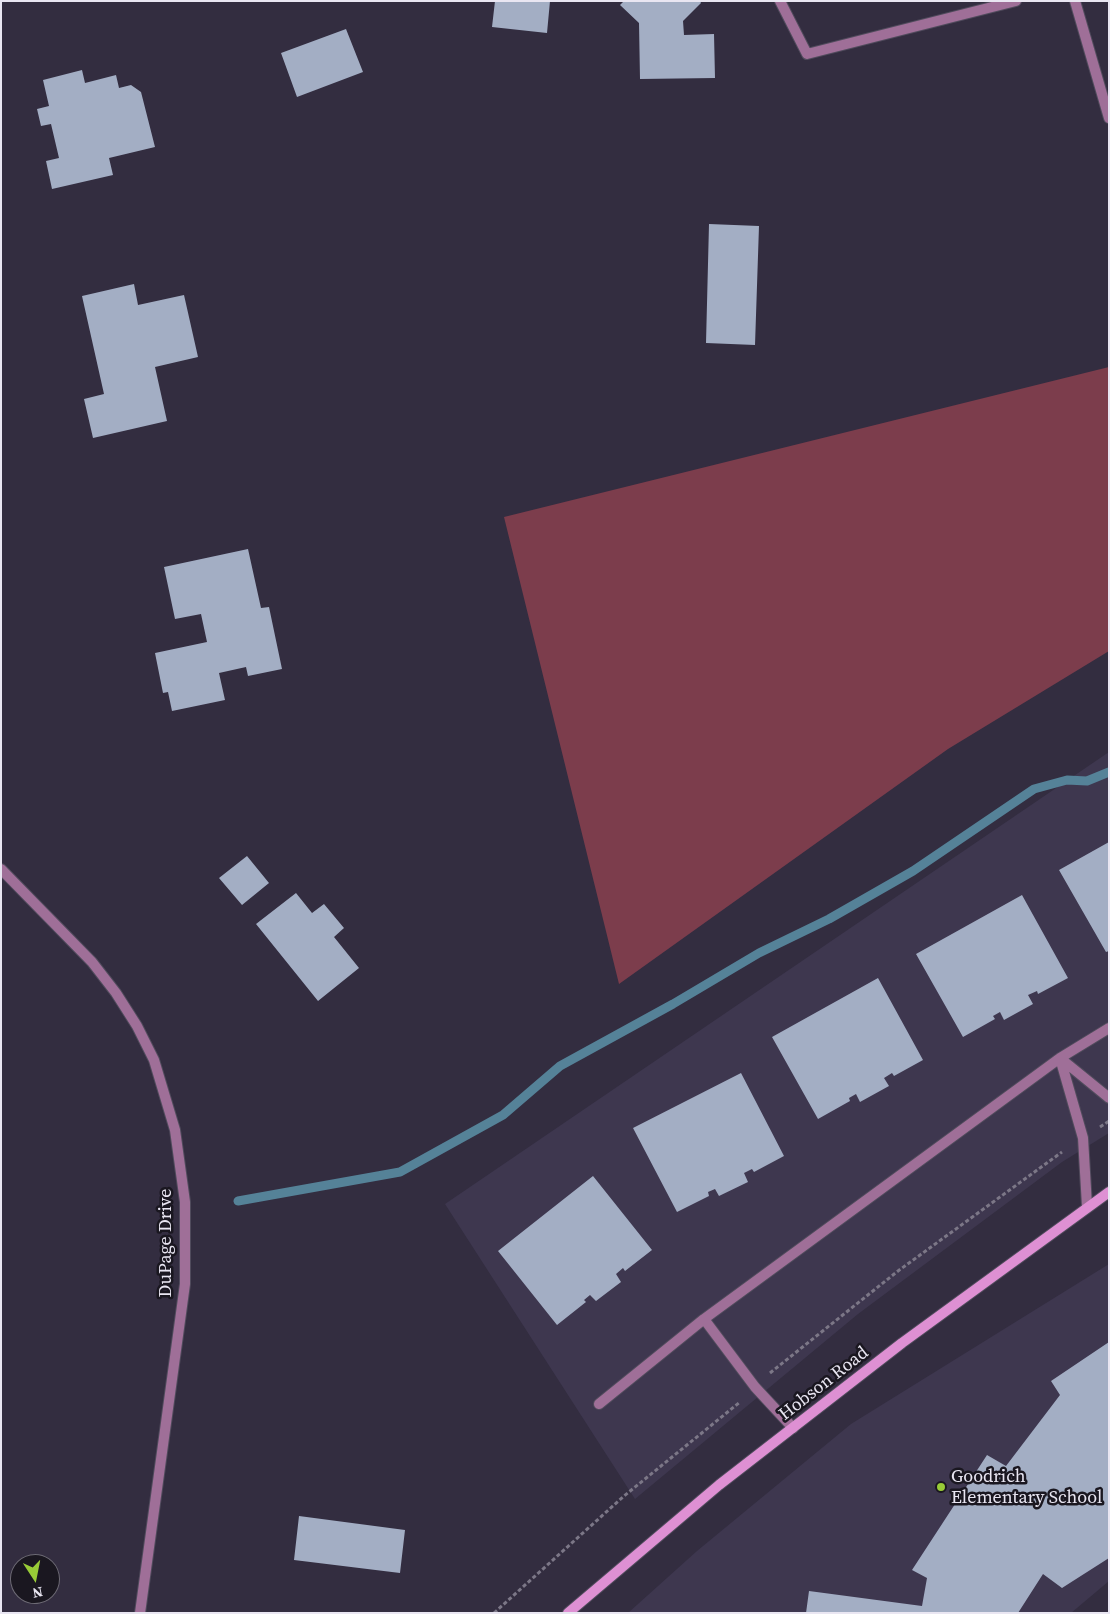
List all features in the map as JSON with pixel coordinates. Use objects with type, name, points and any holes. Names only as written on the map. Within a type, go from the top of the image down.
[{"type":"main road","name":"Hobson Road","points":[[568,1613],[720,1485],[793,1428],[944,1311],[1087,1206],[1109,1192]]},
{"type":"street","points":[[780,1],[807,54],[1016,1]]},
{"type":"street","points":[[1075,1],[1109,118]]},
{"type":"street","name":"DuPage Drive","points":[[1,869],[92,962],[116,993],[137,1026],[154,1060],[175,1130],[185,1202],[185,1284],[140,1613]]},
{"type":"street","points":[[598,1404],[704,1319],[1060,1058],[1109,1028]]},
{"type":"street","points":[[1060,1058],[1109,1098]]},
{"type":"street","points":[[1060,1058],[1083,1138],[1087,1206]]},
{"type":"street","points":[[704,1319],[755,1387],[793,1428]]},
{"type":"path","points":[[778,1366],[898,1271],[1068,1148]]},
{"type":"path","points":[[494,1613],[624,1496],[731,1410]]},
{"type":"shaded area","points":[[1109,367],[1109,651],[948,749],[619,984],[504,517]]},
{"type":"shaded area","points":[[1109,752],[1109,1133],[1062,1162],[858,1314],[635,1499],[445,1204]]},
{"type":"shaded area","name":"Goodrich Elementary School","points":[[1109,1264],[1109,1581],[1071,1613],[628,1613],[697,1551],[851,1424]]},
{"type":"building","points":[[495,1],[550,1],[547,33],[492,27]]},
{"type":"building","points":[[624,1],[700,1],[701,3],[683,21],[684,35],[714,34],[715,78],[640,79],[639,23],[620,5]]},
{"type":"building","points":[[346,29],[363,72],[297,97],[281,53]]},
{"type":"building","points":[[82,70],[85,83],[116,75],[119,88],[131,85],[141,92],[155,147],[109,158],[113,175],[52,189],[46,161],[59,158],[51,124],[41,126],[37,109],[49,106],[43,80]]},
{"type":"building","points":[[709,224],[759,226],[755,345],[706,343]]},
{"type":"building","points":[[134,284],[138,305],[184,295],[198,357],[155,367],[167,421],[93,438],[84,399],[104,394],[82,296]]},
{"type":"building","points":[[248,549],[261,608],[269,607],[282,669],[248,676],[246,667],[219,673],[225,700],[172,711],[168,692],[163,693],[155,653],[207,642],[201,614],[175,619],[164,567]]},
{"type":"building","points":[[1109,842],[1109,951],[1106,952],[1059,870]]},
{"type":"building","points":[[247,856],[269,883],[242,905],[219,878]]},
{"type":"building","points":[[296,893],[312,913],[324,904],[344,928],[334,937],[359,968],[318,1001],[256,924]]},
{"type":"building","points":[[1022,895],[1068,978],[1038,994],[1037,991],[1028,995],[1033,1004],[1004,1020],[1000,1012],[993,1016],[995,1019],[963,1037],[916,954]]},
{"type":"building","points":[[878,978],[923,1060],[894,1076],[892,1073],[884,1078],[889,1086],[860,1102],[856,1094],[849,1098],[850,1101],[818,1119],[772,1037]]},
{"type":"building","points":[[741,1073],[784,1156],[754,1172],[752,1169],[744,1173],[748,1182],[719,1196],[715,1189],[708,1192],[709,1196],[677,1212],[633,1128]]},
{"type":"building","points":[[593,1176],[652,1250],[625,1271],[623,1268],[616,1274],[621,1282],[596,1301],[590,1295],[584,1300],[586,1302],[557,1325],[498,1251]]},
{"type":"building","points":[[1109,1342],[1109,1558],[1062,1588],[1043,1574],[1018,1613],[806,1613],[809,1591],[922,1606],[927,1578],[912,1570],[987,1455],[1006,1466],[1060,1395],[1051,1381]]},
{"type":"building","points":[[299,1516],[405,1530],[400,1573],[294,1560]]},
{"type":"waterway","points":[[238,1201],[400,1172],[503,1115],[560,1066],[673,1004],[759,953],[829,919],[913,871],[1034,789],[1067,780],[1087,781],[1109,772]]},
{"type":"place","name":"Goodrich Elementary School","points":[[941,1487]]}]
